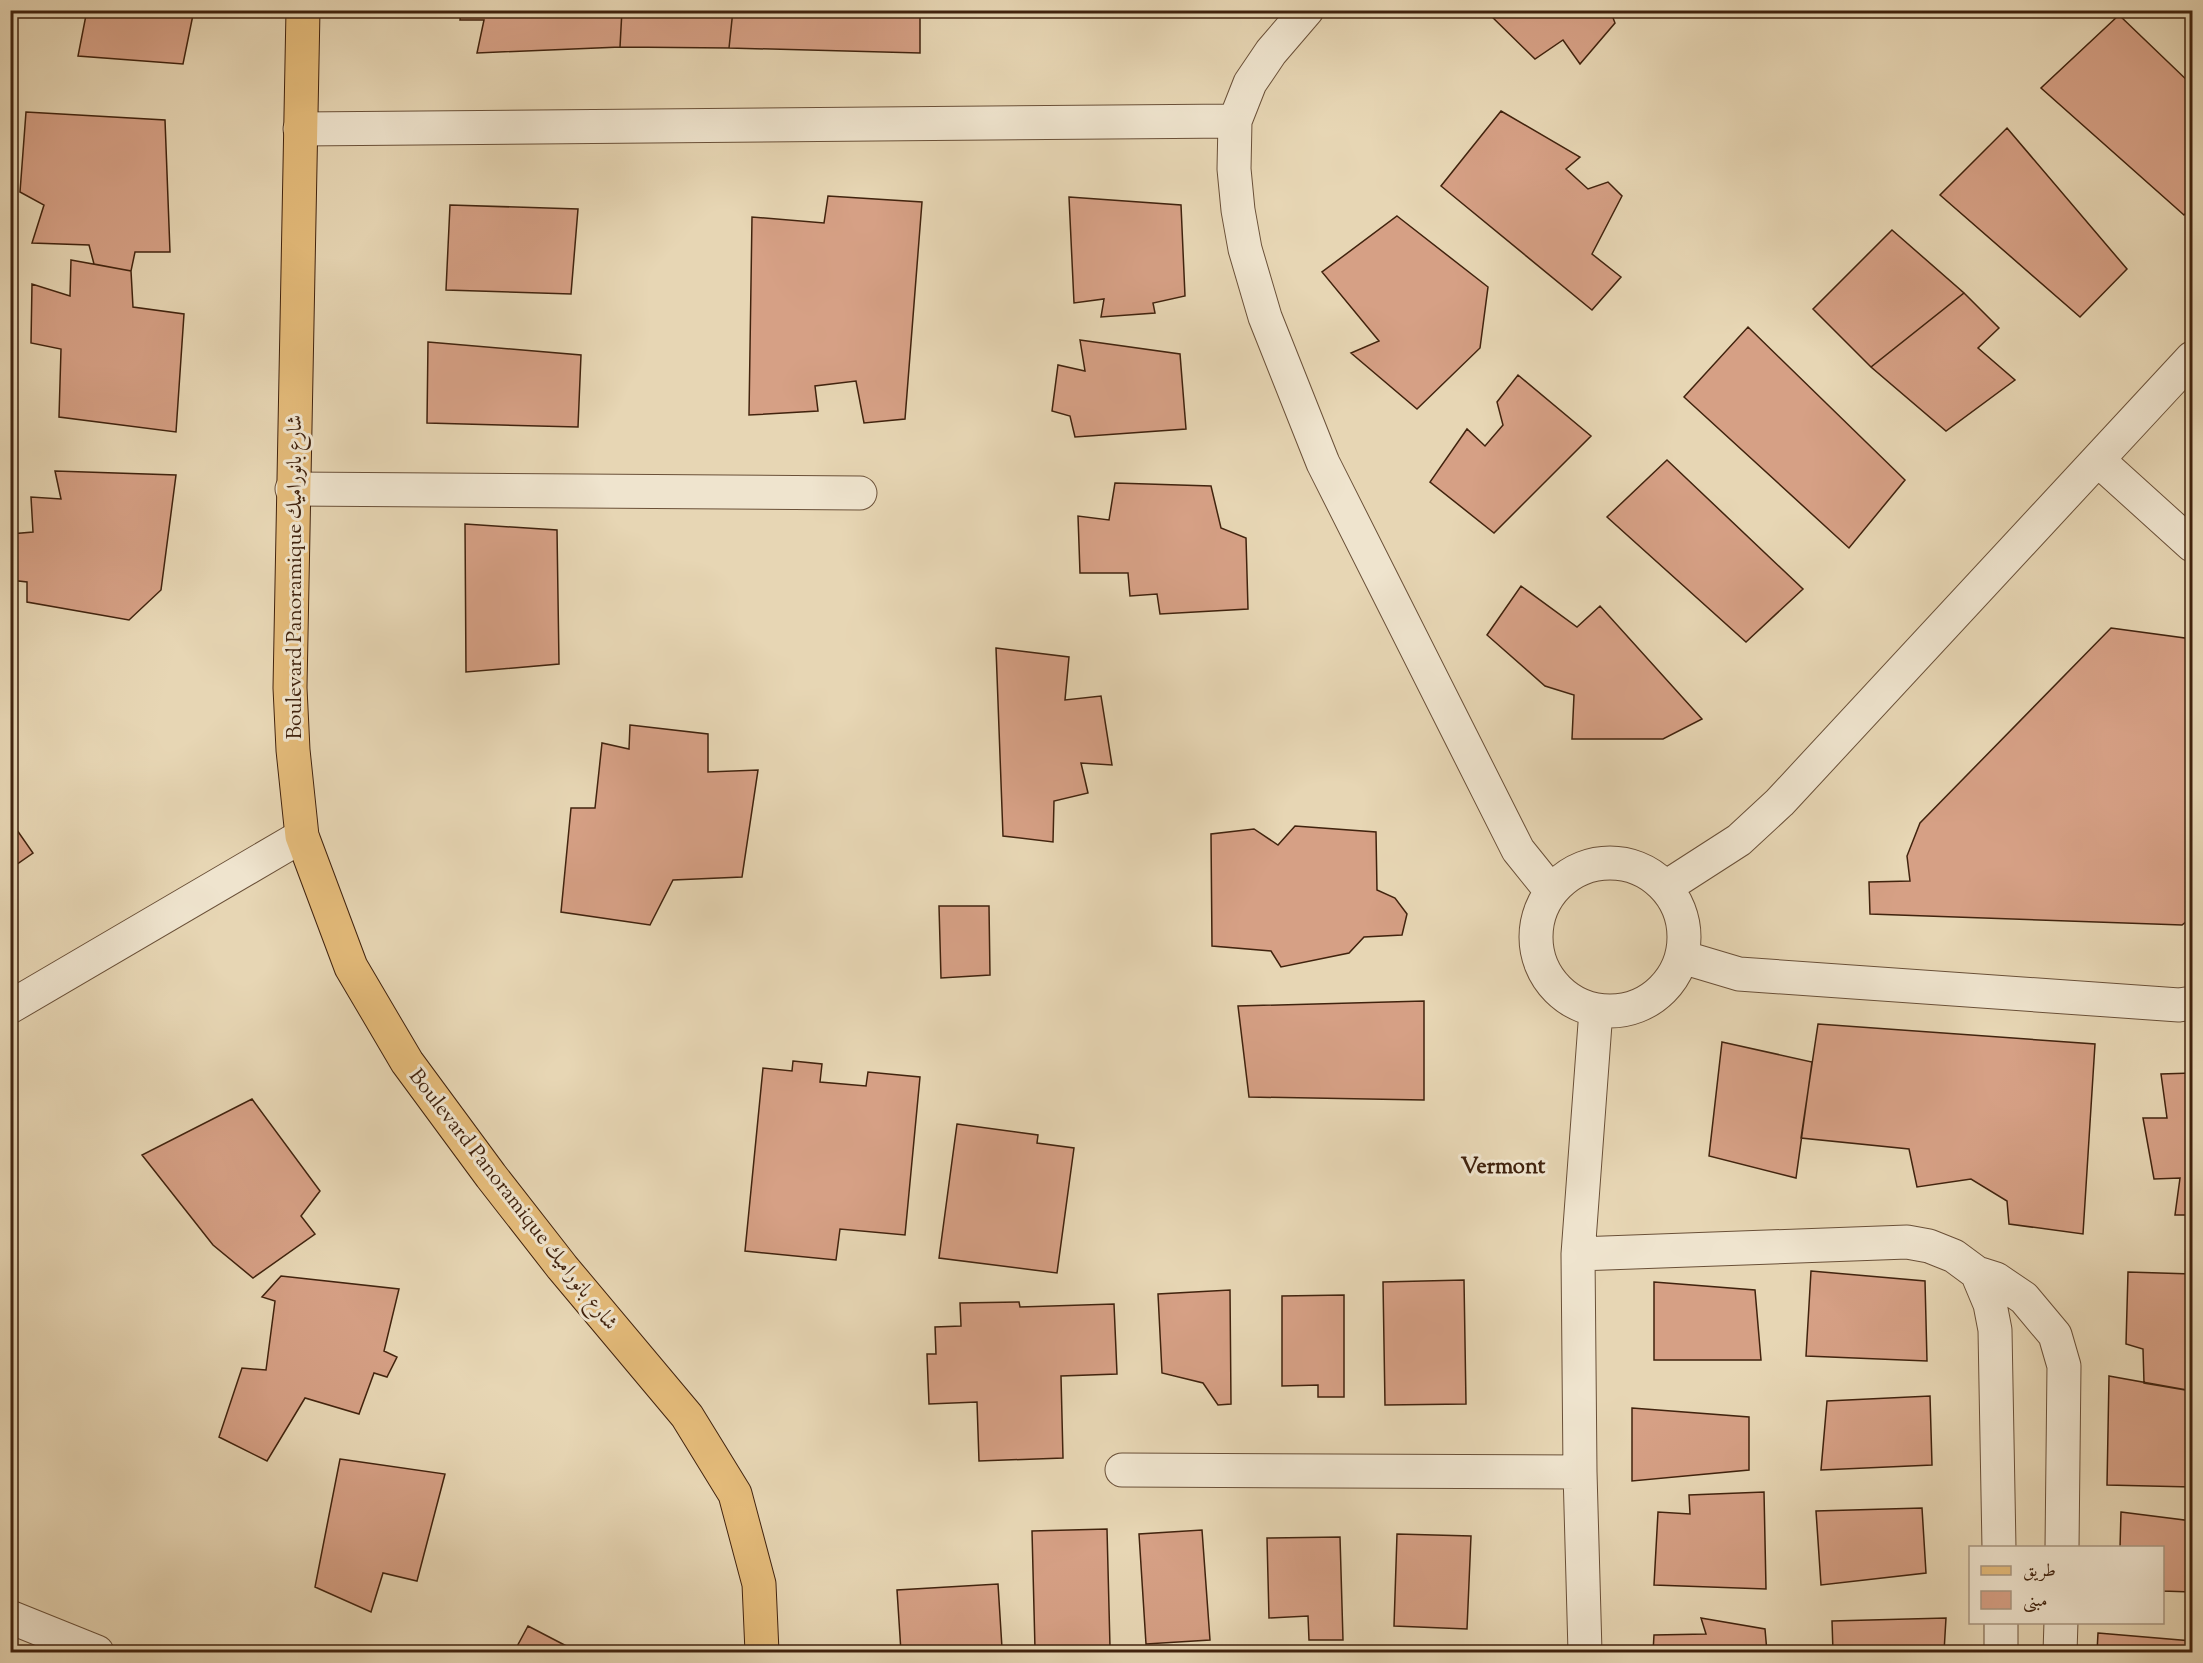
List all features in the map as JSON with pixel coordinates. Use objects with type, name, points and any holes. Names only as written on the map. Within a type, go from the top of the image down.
[{"type":"main road","name":"Boulevard Panoramique شارع بانوراميك","points":[[303,10],[292,489],[290,688],[293,750],[302,836],[351,968],[407,1062],[548,1249],[687,1416],[735,1494],[759,1584],[762,1653]]},
{"type":"street","points":[[1307,10],[1271,52],[1250,83],[1235,121],[1235,179],[1245,249],[1265,317],[1323,463],[1518,850],[1551,891]]},
{"type":"street","points":[[300,129],[1235,121]]},
{"type":"street","points":[[1666,887],[1739,840],[1780,802],[2193,358]]},
{"type":"street","points":[[2098,460],[2193,545]]},
{"type":"street","points":[[292,489],[860,493]]},
{"type":"street","points":[[10,1007],[302,836]]},
{"type":"street","points":[[1607,862],[1630,864],[1649,873],[1666,887],[1679,908],[1684,932],[1682,957],[1673,977],[1658,994],[1640,1005],[1618,1011],[1596,1010],[1572,1002],[1553,985],[1540,964],[1535,939],[1539,913],[1551,891],[1567,876],[1586,866],[1607,862]]},
{"type":"street","points":[[1682,957],[1739,974],[2179,1005],[2193,1003]]},
{"type":"street","points":[[1585,1653],[1580,1472],[1578,1254],[1596,1010]]},
{"type":"street","points":[[1578,1254],[1907,1242],[1929,1246],[1954,1256],[1977,1273],[1996,1279],[2024,1298],[2055,1335],[2064,1366],[2062,1546]]},
{"type":"street","points":[[1977,1273],[1990,1304],[1995,1330],[1999,1546]]},
{"type":"street","points":[[1122,1470],[1580,1472]]},
{"type":"street","points":[[10,1617],[97,1653]]},
{"type":"street","points":[[2001,1624],[2001,1653]]},
{"type":"street","points":[[2060,1653],[2061,1624]]},
{"type":"building","points":[[87,10],[194,10],[183,64],[78,56]]},
{"type":"building","points":[[461,10],[622,10],[620,47],[477,53],[484,20],[460,20]]},
{"type":"building","points":[[622,10],[733,10],[729,48],[620,47]]},
{"type":"building","points":[[733,10],[920,10],[920,53],[729,48]]},
{"type":"building","points":[[968,10],[1119,10],[968,15]]},
{"type":"building","points":[[1485,10],[1610,10],[1615,23],[1580,64],[1563,40],[1535,59]]},
{"type":"building","points":[[2119,15],[2192,85],[2192,207],[2184,215],[2041,88]]},
{"type":"building","points":[[1501,111],[1580,157],[1566,169],[1588,189],[1608,182],[1622,196],[1592,254],[1621,277],[1592,310],[1441,186]]},
{"type":"building","points":[[26,112],[165,120],[170,252],[135,252],[131,271],[94,264],[89,245],[32,243],[44,205],[20,192]]},
{"type":"building","points":[[2007,128],[2127,269],[2080,317],[1940,195]]},
{"type":"building","points":[[828,196],[922,202],[905,419],[864,423],[856,381],[815,386],[818,411],[749,415],[752,217],[824,223]]},
{"type":"building","points":[[1069,197],[1181,205],[1185,296],[1153,303],[1155,313],[1101,317],[1104,299],[1074,303]]},
{"type":"building","points":[[450,205],[578,209],[571,294],[446,290]]},
{"type":"building","points":[[1397,216],[1488,287],[1480,348],[1417,409],[1351,353],[1379,341],[1322,272]]},
{"type":"building","points":[[1892,230],[1964,293],[1871,367],[1813,309]]},
{"type":"building","points":[[71,260],[131,271],[133,307],[184,314],[176,432],[59,417],[61,349],[31,343],[32,284],[70,296]]},
{"type":"building","points":[[1964,293],[1999,328],[1978,348],[2015,380],[1946,431],[1871,367]]},
{"type":"building","points":[[1748,327],[1905,480],[1849,548],[1684,397]]},
{"type":"building","points":[[1080,340],[1180,354],[1186,429],[1075,437],[1070,416],[1052,411],[1058,365],[1085,371]]},
{"type":"building","points":[[428,342],[581,355],[578,427],[427,423]]},
{"type":"building","points":[[1518,375],[1591,436],[1494,533],[1430,482],[1467,429],[1485,446],[1503,425],[1497,402]]},
{"type":"building","points":[[1667,460],[1803,589],[1746,642],[1607,517]]},
{"type":"building","points":[[55,471],[176,475],[161,590],[129,620],[27,602],[27,582],[10,580],[10,534],[33,532],[31,497],[61,499]]},
{"type":"building","points":[[1115,483],[1211,486],[1221,528],[1246,538],[1248,609],[1160,614],[1157,594],[1130,596],[1128,573],[1080,573],[1078,516],[1109,520]]},
{"type":"building","points":[[465,524],[557,530],[559,664],[466,672]]},
{"type":"building","points":[[1521,586],[1577,627],[1600,606],[1702,719],[1663,739],[1572,739],[1574,695],[1545,686],[1487,635]]},
{"type":"building","points":[[2111,628],[2192,639],[2192,917],[2182,925],[1870,914],[1869,882],[1910,881],[1907,856],[1920,823]]},
{"type":"building","points":[[996,648],[1069,657],[1065,700],[1101,696],[1112,765],[1081,763],[1088,793],[1054,801],[1053,842],[1003,836]]},
{"type":"building","points":[[630,725],[708,734],[708,772],[758,770],[742,877],[673,880],[650,925],[561,912],[571,808],[595,808],[602,743],[629,749]]},
{"type":"building","points":[[10,820],[33,853],[10,869]]},
{"type":"building","points":[[1295,826],[1376,832],[1377,890],[1395,898],[1407,914],[1402,935],[1364,937],[1349,953],[1281,967],[1271,951],[1212,946],[1211,834],[1254,829],[1278,845]]},
{"type":"building","points":[[939,906],[989,906],[990,975],[941,978]]},
{"type":"building","points":[[1424,1001],[1424,1100],[1249,1097],[1238,1006]]},
{"type":"building","points":[[1818,1024],[2095,1044],[2083,1234],[2009,1224],[2007,1201],[1971,1179],[1917,1187],[1909,1149],[1801,1138]]},
{"type":"building","points":[[1722,1042],[1812,1062],[1796,1178],[1709,1156]]},
{"type":"building","points":[[793,1061],[822,1064],[820,1082],[866,1086],[868,1072],[920,1077],[905,1235],[840,1229],[836,1260],[745,1251],[763,1068],[792,1071]]},
{"type":"building","points":[[2192,1073],[2192,1215],[2175,1215],[2180,1178],[2154,1179],[2143,1118],[2167,1118],[2161,1074]]},
{"type":"building","points":[[252,1099],[320,1191],[301,1216],[315,1234],[253,1278],[213,1245],[142,1155]]},
{"type":"building","points":[[957,1124],[1038,1135],[1037,1143],[1074,1148],[1057,1273],[939,1258]]},
{"type":"building","points":[[1811,1271],[1925,1281],[1927,1361],[1806,1356]]},
{"type":"building","points":[[2128,1272],[2192,1274],[2192,1391],[2144,1383],[2143,1349],[2126,1344]]},
{"type":"building","points":[[281,1276],[399,1289],[384,1351],[397,1357],[387,1377],[374,1373],[359,1414],[305,1398],[267,1461],[219,1437],[242,1368],[266,1370],[275,1301],[262,1297]]},
{"type":"building","points":[[1464,1280],[1466,1404],[1385,1405],[1383,1282]]},
{"type":"building","points":[[1654,1282],[1755,1290],[1761,1360],[1654,1360]]},
{"type":"building","points":[[1230,1290],[1231,1404],[1218,1405],[1203,1383],[1162,1373],[1158,1294]]},
{"type":"building","points":[[1344,1295],[1344,1397],[1318,1397],[1318,1385],[1282,1386],[1282,1296]]},
{"type":"building","points":[[1019,1302],[1020,1307],[1114,1304],[1117,1374],[1061,1376],[1063,1458],[979,1461],[977,1402],[929,1404],[927,1354],[936,1354],[935,1327],[961,1326],[960,1303]]},
{"type":"building","points":[[2109,1376],[2192,1391],[2192,1487],[2107,1485]]},
{"type":"building","points":[[1930,1396],[1932,1465],[1821,1470],[1827,1401]]},
{"type":"building","points":[[1632,1408],[1749,1417],[1749,1470],[1632,1481]]},
{"type":"building","points":[[340,1459],[445,1474],[417,1581],[383,1573],[371,1612],[315,1587]]},
{"type":"building","points":[[1764,1492],[1766,1589],[1654,1585],[1658,1512],[1690,1514],[1689,1495]]},
{"type":"building","points":[[1922,1508],[1926,1573],[1821,1585],[1816,1511]]},
{"type":"building","points":[[2121,1512],[2192,1521],[2192,1592],[2164,1591],[2164,1546],[2120,1546]]},
{"type":"building","points":[[1107,1529],[1110,1647],[1035,1649],[1032,1531]]},
{"type":"building","points":[[1202,1530],[1210,1640],[1146,1644],[1139,1534]]},
{"type":"building","points":[[1397,1534],[1471,1536],[1467,1629],[1394,1626]]},
{"type":"building","points":[[1340,1537],[1343,1640],[1309,1640],[1308,1616],[1269,1618],[1267,1538]]},
{"type":"building","points":[[998,1584],[1002,1648],[901,1652],[897,1590]]},
{"type":"building","points":[[1701,1618],[1765,1629],[1767,1652],[1653,1652],[1654,1635],[1706,1634]]},
{"type":"building","points":[[1946,1618],[1944,1652],[1833,1652],[1832,1621]]},
{"type":"building","points":[[528,1626],[578,1652],[514,1652]]},
{"type":"building","points":[[2098,1633],[2192,1641],[2192,1652],[2097,1652]]},
{"type":"district","name":"Vermont","points":[[1503,1165]]}]
